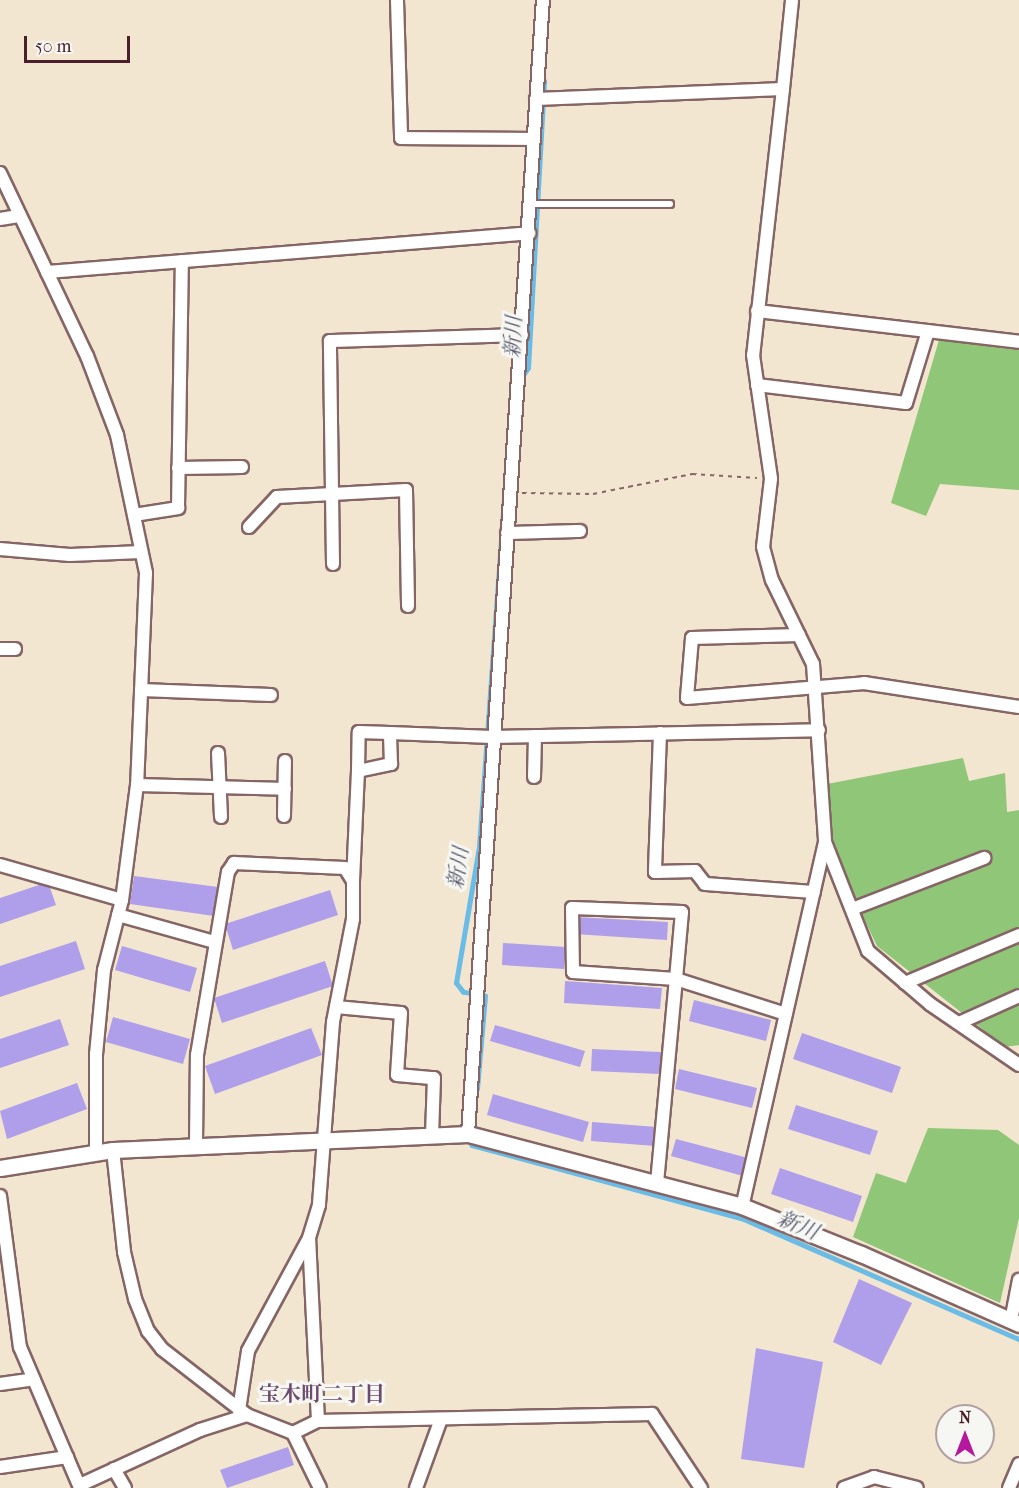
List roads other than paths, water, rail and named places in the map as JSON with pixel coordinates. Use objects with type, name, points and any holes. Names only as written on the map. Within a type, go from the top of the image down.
[{"type":"street","points":[[397,0],[401,138],[534,139]]},
{"type":"street","points":[[468,1134],[492,737],[522,335],[543,0]]},
{"type":"street","points":[[742,1206],[825,842],[813,664],[772,580],[763,547],[771,479],[753,356],[792,0]]},
{"type":"street","points":[[536,99],[783,89]]},
{"type":"street","points":[[0,173],[87,356],[117,435],[146,573],[138,785],[122,900],[104,970],[97,1042],[96,1153]]},
{"type":"street","points":[[0,219],[19,216]]},
{"type":"street","points":[[47,272],[529,233]]},
{"type":"street","points":[[134,515],[178,508],[182,261]]},
{"type":"street","points":[[758,310],[1019,342]]},
{"type":"street","points":[[758,385],[906,403],[928,331]]},
{"type":"street","points":[[333,564],[330,493],[330,341],[522,335]]},
{"type":"street","points":[[178,468],[242,467]]},
{"type":"street","points":[[249,527],[276,497],[406,490],[408,606]]},
{"type":"street","points":[[507,533],[580,531]]},
{"type":"street","points":[[0,549],[70,555],[141,552]]},
{"type":"street","points":[[799,636],[692,638],[687,698],[815,690],[864,683],[1019,707]]},
{"type":"street","points":[[0,649],[15,650]]},
{"type":"street","points":[[141,690],[271,695]]},
{"type":"street","points":[[243,1412],[248,1351],[309,1238],[319,1205],[336,1007],[353,919],[359,732],[492,737],[819,730]]},
{"type":"street","points":[[358,771],[391,764],[390,733]]},
{"type":"street","points":[[660,733],[656,872],[694,871],[705,884],[814,892]]},
{"type":"street","points":[[534,777],[535,736]]},
{"type":"street","points":[[218,753],[221,817]]},
{"type":"street","points":[[284,816],[285,761]]},
{"type":"street","points":[[138,785],[285,789]]},
{"type":"street","points":[[825,842],[868,951],[906,983],[1019,1065]]},
{"type":"street","points":[[852,909],[984,858]]},
{"type":"street","points":[[196,1145],[197,1055],[228,872],[234,864],[345,868],[353,881]]},
{"type":"street","points":[[0,865],[122,900]]},
{"type":"street","points":[[657,1183],[676,979],[682,912],[572,908],[573,972],[676,979],[786,1014]]},
{"type":"street","points":[[118,915],[216,942]]},
{"type":"street","points":[[906,983],[1019,935]]},
{"type":"street","points":[[959,1023],[1019,996]]},
{"type":"street","points":[[336,1007],[401,1013],[397,1075],[434,1078],[432,1135]]},
{"type":"street","points":[[0,1168],[113,1150],[468,1134],[742,1206],[1015,1322],[1019,1280]]},
{"type":"street","points":[[113,1150],[124,1252],[135,1299],[148,1331],[162,1349],[243,1412],[294,1433],[320,1488]]},
{"type":"street","points":[[0,1196],[20,1347],[80,1487],[114,1469],[243,1412]]},
{"type":"street","points":[[309,1238],[318,1421]]},
{"type":"street","points":[[0,1384],[34,1379]]},
{"type":"street","points":[[294,1433],[318,1421],[652,1414],[701,1488]]},
{"type":"street","points":[[416,1488],[441,1419]]},
{"type":"street","points":[[0,1467],[67,1457]]},
{"type":"street","points":[[1009,1488],[1019,1464]]},
{"type":"street","points":[[114,1469],[125,1488]]},
{"type":"street","points":[[844,1488],[860,1485],[874,1477],[917,1488]]},
{"type":"lane","points":[[531,204],[670,204]]},
{"type":"waterway","name":"新川","points":[[521,378],[528,368],[544,81]]},
{"type":"waterway","name":"新川","points":[[477,1089],[485,996],[463,992],[456,983],[479,847],[504,500]]},
{"type":"waterway","name":"新川","points":[[473,1137],[472,1145],[744,1219],[1019,1339]]},
{"type":"district","name":"宝木町二丁目","points":[[322,1394]]}]
